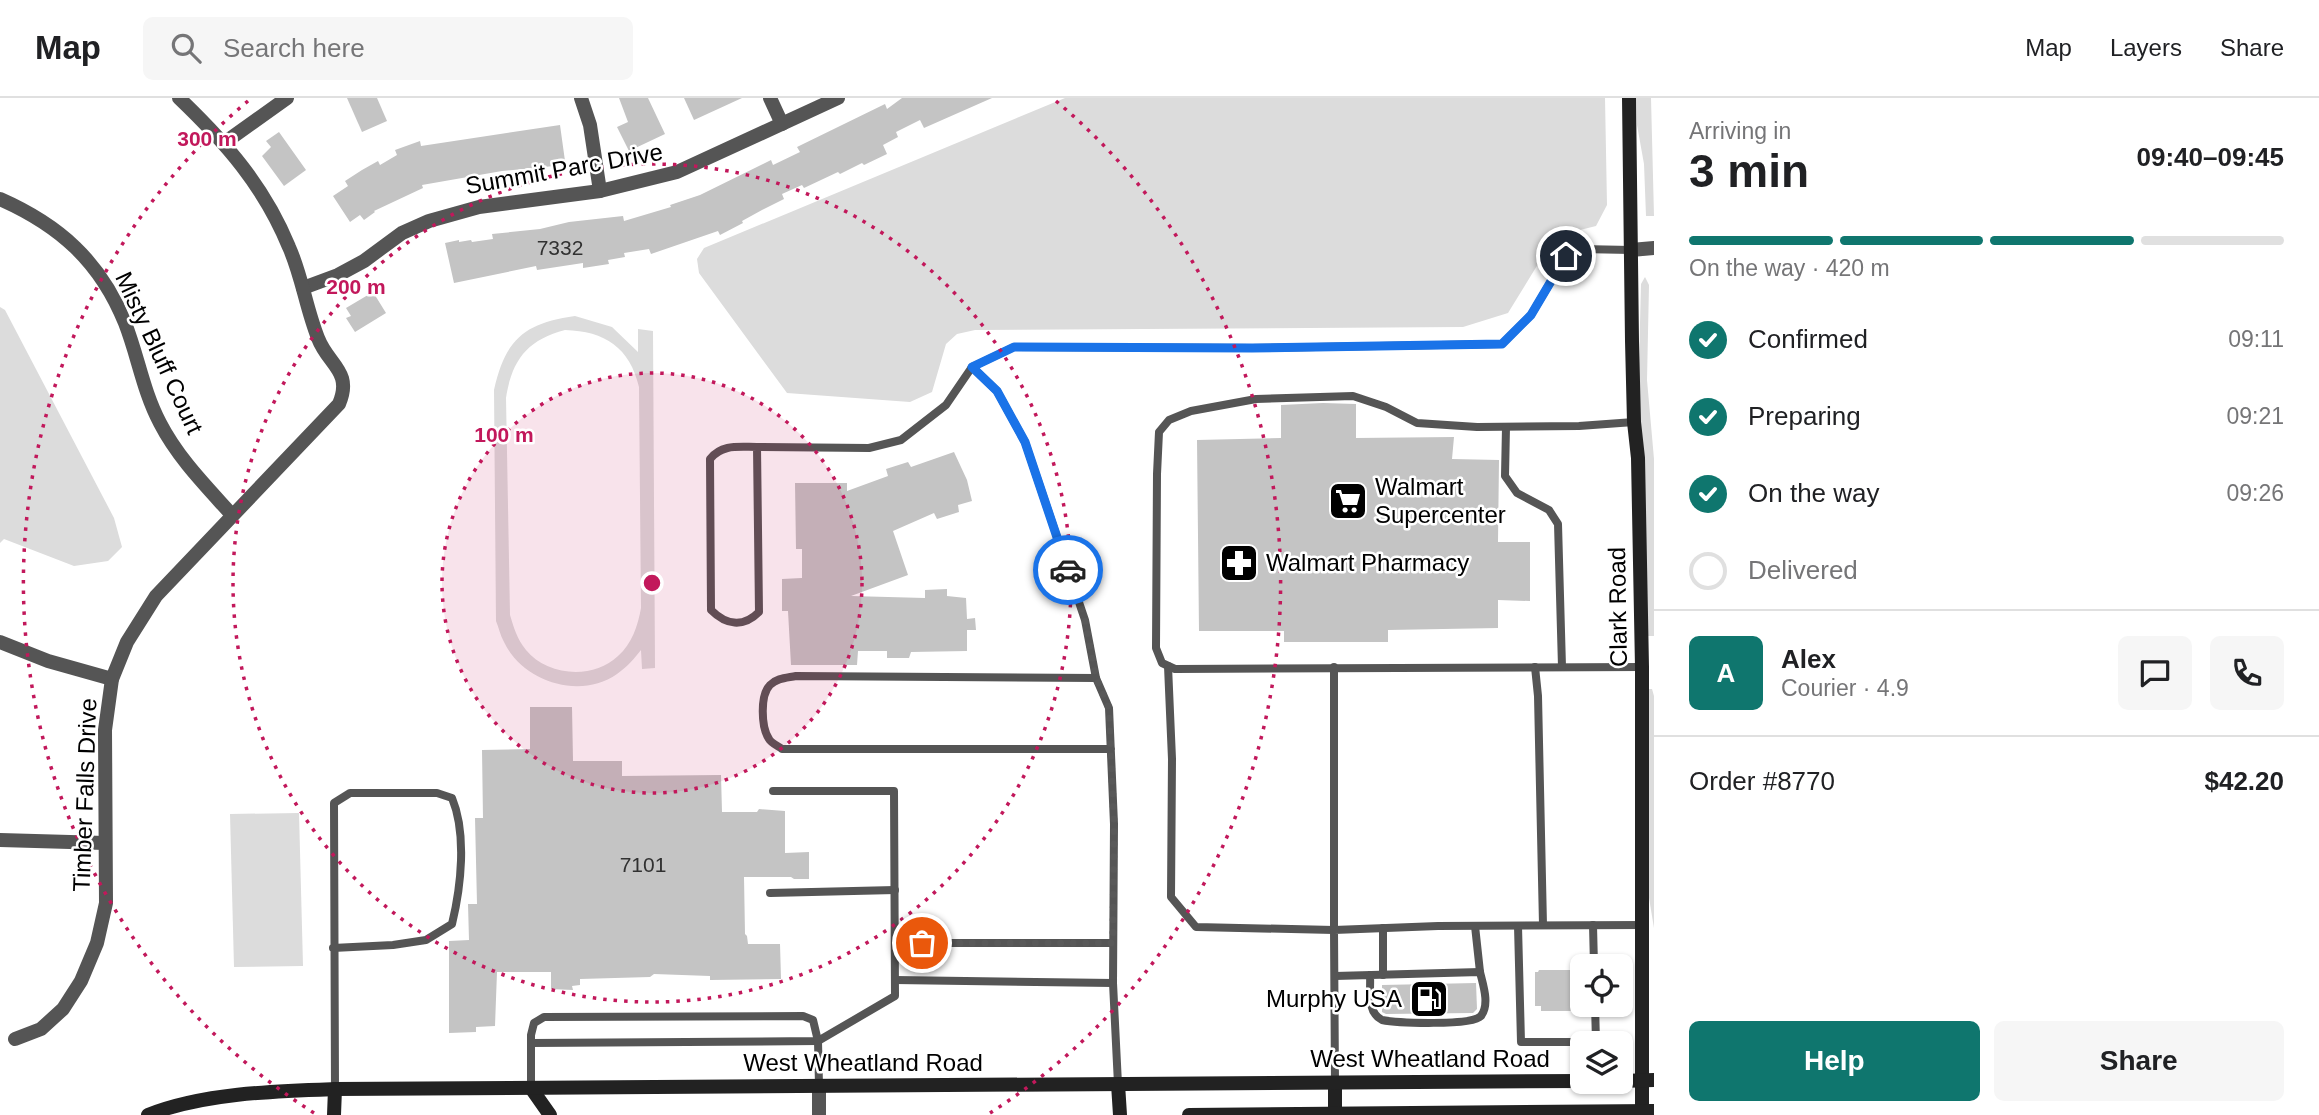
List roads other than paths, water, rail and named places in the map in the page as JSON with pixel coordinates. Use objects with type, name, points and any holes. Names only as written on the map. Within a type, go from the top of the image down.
[{"type":"main road","name":"Clark Road","points":[[1629,98],[1634,422],[1648,667],[1643,925],[1648,1080],[1646,1113]]},
{"type":"main road","name":"West Wheatland Road","points":[[148,1115],[235,1095],[335,1089],[1570,1081]]},
{"type":"main road","points":[[1335,1083],[1335,1114]]},
{"type":"main road","points":[[1118,1084],[1120,1115]]},
{"type":"main road","points":[[531,1088],[550,1115]]},
{"type":"main road","points":[[334,1115],[335,1089]]},
{"type":"main road","points":[[1189,1115],[1646,1113]]},
{"type":"street","points":[[179,98],[224,143],[266,197],[290,248],[303,288]]},
{"type":"street","points":[[224,143],[287,98]]},
{"type":"street","points":[[581,98],[590,125],[600,191]]},
{"type":"street","points":[[770,98],[782,124]]},
{"type":"street","name":"Summit Parc Drive","points":[[303,288],[338,275],[364,261],[402,233],[441,217],[479,207],[600,191],[677,172],[838,98]]},
{"type":"street","name":"Misty Bluff Court","points":[[0,199],[44,220],[77,248],[104,282],[125,323],[141,379],[160,424],[187,464],[232,515]]},
{"type":"street","points":[[1630,250],[1654,248]]},
{"type":"street","name":"Timber Falls Drive","points":[[15,1039],[41,1029],[63,1009],[81,981],[97,943],[106,903],[105,730],[112,679],[127,642],[156,596],[339,404],[345,391],[342,375],[320,345],[309,316],[303,288]]},
{"type":"street","points":[[0,642],[48,661],[112,679]]},
{"type":"street","points":[[0,840],[105,843]]},
{"type":"street","points":[[819,1086],[819,1115]]},
{"type":"lane","points":[[757,447],[759,612],[751,620],[736,624],[722,621],[710,610],[710,459],[726,447],[757,447],[869,448],[901,440],[946,405],[972,367],[1014,347],[1252,348],[1502,344],[1531,315],[1566,256],[1580,249],[1630,250]]},
{"type":"lane","points":[[972,367],[997,391],[1025,442],[1085,620],[1096,678],[1109,708],[1114,824],[1113,983],[1118,1084]]},
{"type":"lane","points":[[1634,422],[1506,427],[1417,423],[1386,407],[1353,396],[1256,399],[1191,411],[1169,420],[1159,432],[1156,648],[1162,663],[1175,669],[1648,667]]},
{"type":"lane","points":[[1506,427],[1506,476],[1517,492],[1549,510],[1558,524],[1562,667]]},
{"type":"lane","points":[[1168,666],[1171,897],[1196,927],[1334,930],[1643,925]]},
{"type":"lane","points":[[1334,667],[1335,1083]]},
{"type":"lane","points":[[1535,667],[1543,925]]},
{"type":"lane","points":[[1096,678],[796,676],[778,679],[767,688],[763,697],[764,728],[769,740],[782,749],[1111,749]]},
{"type":"lane","points":[[531,1042],[818,1041],[895,996],[894,792],[773,790]]},
{"type":"lane","points":[[333,948],[393,945],[426,940],[452,924],[460,894],[459,816],[452,798],[436,793],[350,793],[334,803],[333,948],[335,1089]]},
{"type":"lane","points":[[770,893],[895,890]]},
{"type":"lane","points":[[1593,925],[1594,954]]},
{"type":"lane","points":[[1370,975],[1371,1010],[1376,1017],[1388,1021],[1463,1022],[1477,1019],[1482,1014],[1485,999],[1475,926]]},
{"type":"lane","points":[[1518,926],[1521,1042],[1595,1042],[1595,1017]]},
{"type":"lane","points":[[1383,928],[1383,975]]},
{"type":"lane","points":[[895,943],[1113,943]]},
{"type":"lane","points":[[1335,976],[1480,972]]},
{"type":"lane","points":[[895,981],[1113,983]]},
{"type":"lane","points":[[531,1088],[531,1042],[534,1023],[544,1017],[803,1016],[813,1020],[818,1041],[819,1086]]},
{"type":"place","name":"Walmart Supercenter","points":[[1348,501]]},
{"type":"place","name":"Walmart Pharmacy","points":[[1239,563]]},
{"type":"place","name":"Murphy USA","points":[[1429,999]]}]
